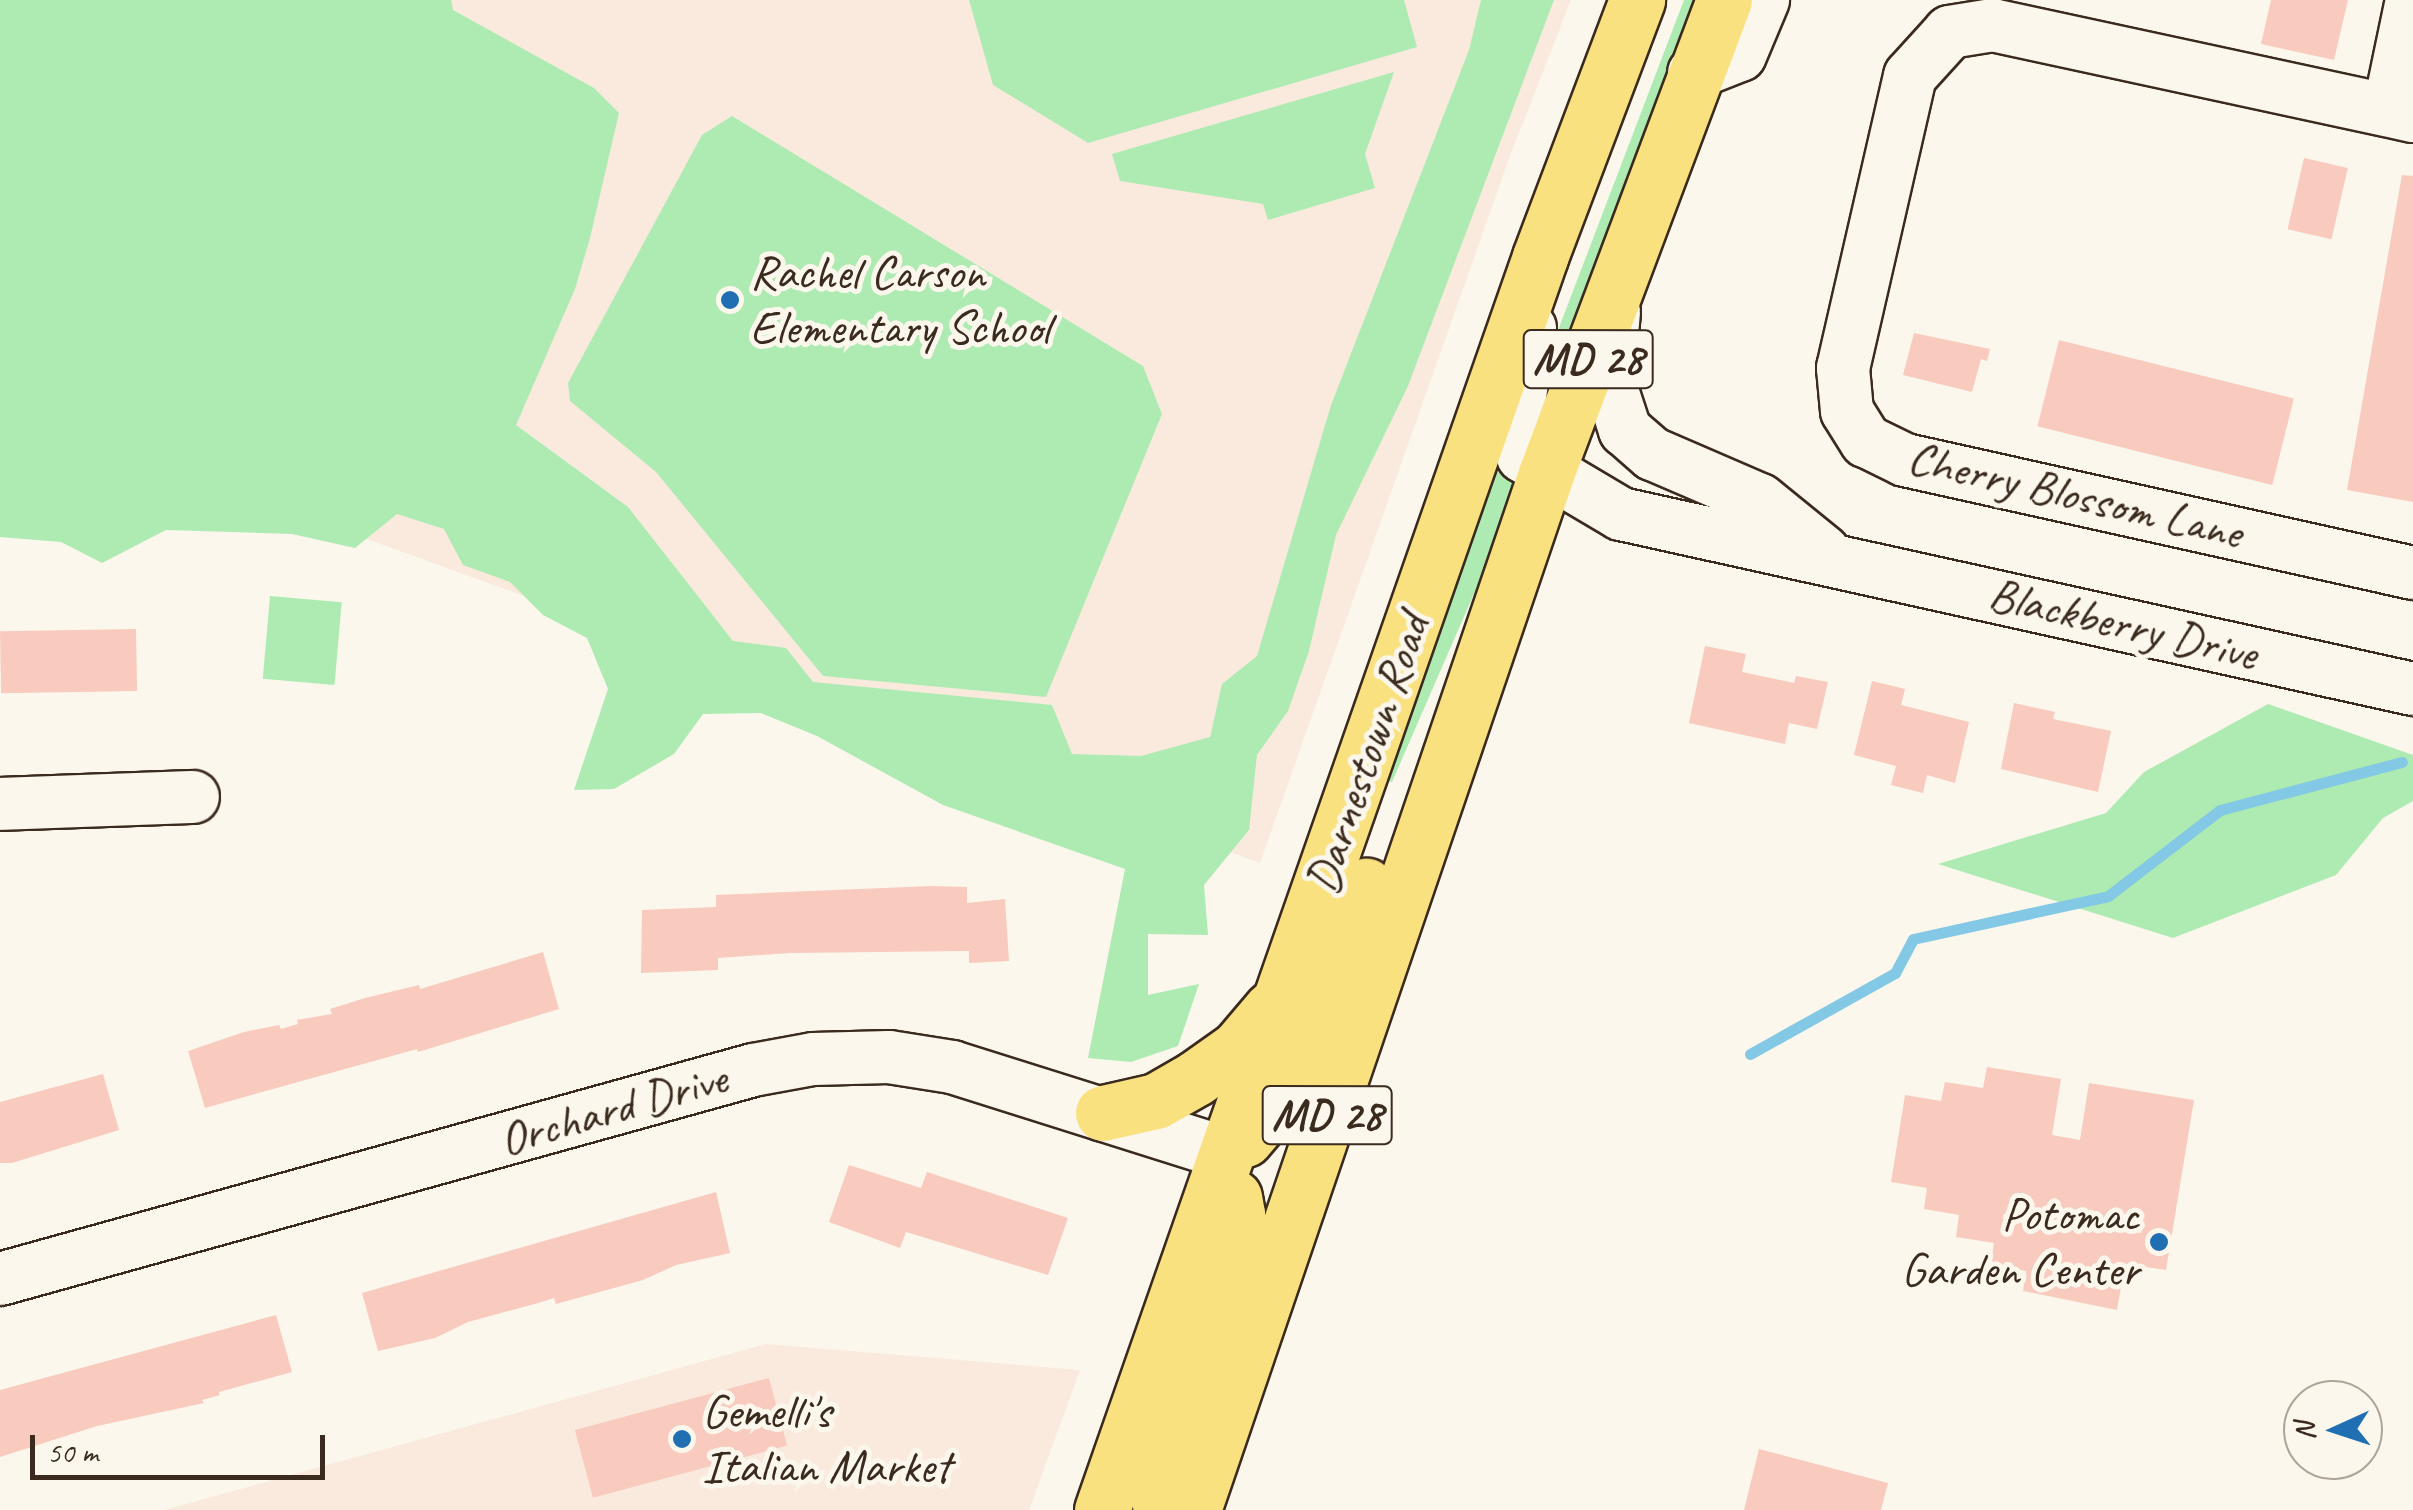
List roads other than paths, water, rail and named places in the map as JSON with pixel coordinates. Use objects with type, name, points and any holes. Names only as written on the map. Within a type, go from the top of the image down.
[{"type":"main road","name":"Darnestown Road","points":[[1102,1510],[1540,257],[1637,0]]},
{"type":"main road","name":"Darnestown Road","points":[[1193,1510],[1546,474],[1617,275],[1724,0]]},
{"type":"main road","points":[[1158,1510],[1189,1394],[1223,1298],[1237,1214],[1228,1154],[1261,1126],[1295,1080],[1400,794],[1461,721]]},
{"type":"main road","points":[[1103,1113],[1156,1101],[1196,1078],[1238,1048],[1284,994]]},
{"type":"street","points":[[1694,73],[1740,55],[1764,0]]},
{"type":"street","points":[[2401,113],[2412,0]]},
{"type":"street","name":"Cherry Blossom Lane","points":[[2401,113],[1993,25],[1950,32],[1910,76],[1843,368],[1847,411],[1866,441],[1904,460],[2413,572]]},
{"type":"street","name":"Blackberry Drive","points":[[1540,257],[1517,442],[1523,456],[1546,474],[1621,514],[2413,689]]},
{"type":"street","name":"Blackberry Drive","points":[[1617,275],[1608,378],[1625,430],[1653,454],[1760,500],[1833,559]]},
{"type":"street","points":[[0,804],[193,797]]},
{"type":"street","name":"Orchard Drive","points":[[0,1279],[797,1061],[862,1056],[917,1061],[983,1075],[1228,1154]]},
{"type":"waterway","points":[[1750,1054],[1895,973],[1913,939],[2108,896],[2220,810],[2402,762]]},
{"type":"place","name":"Rachel Carson Elementary School","points":[[730,300]]},
{"type":"place","name":"Potomac Garden Center","points":[[2159,1242]]},
{"type":"place","name":"Gemelli's Italian Market","points":[[682,1439]]}]
